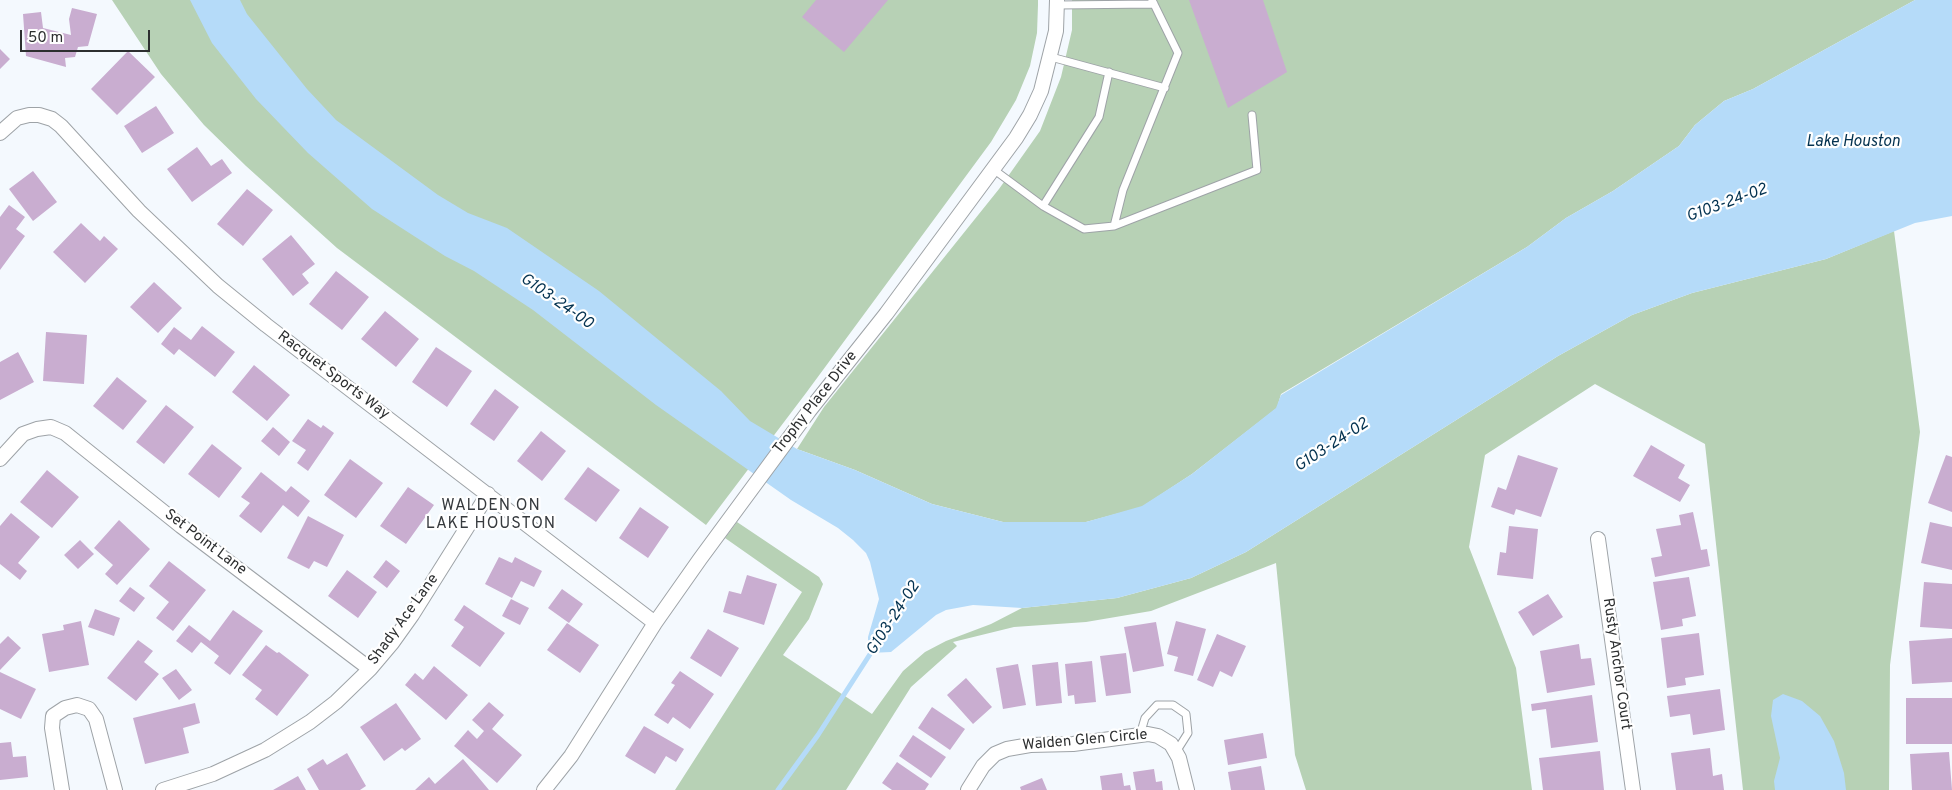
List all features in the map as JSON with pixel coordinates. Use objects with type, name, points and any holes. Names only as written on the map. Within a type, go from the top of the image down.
[{"type":"street","name":"Trophy Place Drive","points":[[544,790],[589,730],[655,623],[737,508],[809,411],[886,314],[1016,138],[1030,115],[1041,91],[1051,57],[1056,31],[1058,3]]},
{"type":"street","name":"Racquet Sports Way","points":[[0,133],[17,118],[29,115],[52,118],[62,126],[139,211],[218,286],[266,326],[655,623]]},
{"type":"street","name":"Set Point Lane","points":[[0,459],[24,434],[37,429],[51,427],[65,433],[181,526],[370,668]]},
{"type":"street","name":"Shady Ace Lane","points":[[163,790],[213,774],[264,750],[317,717],[336,702],[370,668],[412,615],[488,494]]},
{"type":"street","name":"Rusty Anchor Court","points":[[1598,539],[1633,790]]},
{"type":"street","points":[[62,790],[52,728],[54,716],[64,708],[77,705],[89,709],[96,719],[115,790]]},
{"type":"street","name":"Walden Glen Circle","points":[[968,790],[983,766],[994,754],[1007,749],[1030,745],[1073,744],[1140,735],[1158,736],[1171,744],[1176,752]]},
{"type":"street","points":[[1176,752],[1186,790]]},
{"type":"lane","points":[[1058,3],[1153,2],[1178,53],[1123,190],[1114,226]]},
{"type":"lane","points":[[1051,57],[1165,88]]},
{"type":"lane","points":[[1043,206],[1099,117],[1109,72]]},
{"type":"lane","points":[[993,169],[1043,206],[1084,230],[1114,226],[1257,170],[1252,115]]},
{"type":"lane","points":[[1140,735],[1145,718],[1157,705],[1173,705],[1186,714],[1188,733],[1176,752]]},
{"type":"green space","points":[[112,0],[1038,0],[1038,5],[1037,33],[1030,66],[1016,100],[991,142],[706,525],[337,248],[246,166],[204,125],[161,74]]},
{"type":"green space","points":[[1072,0],[1915,0],[1753,89],[1724,101],[1695,125],[1679,146],[1613,191],[1566,218],[1527,247],[1281,394],[1277,408],[1192,474],[1142,507],[1086,522],[1003,522],[932,504],[855,470],[797,449],[824,407],[999,189],[1040,131],[1061,77],[1072,30]]},
{"type":"green space","points":[[1894,231],[1920,432],[1890,665],[1889,790],[1743,790],[1705,444],[1595,384],[1485,455],[1469,547],[1516,668],[1532,790],[1306,790],[1295,755],[1276,563],[1151,611],[1086,622],[1014,627],[953,642],[957,646],[911,687],[846,790],[675,790],[802,592],[725,538],[737,522],[819,577],[823,584],[809,619],[783,655],[872,714],[903,671],[925,652],[946,641],[991,624],[1022,608],[1117,598],[1191,578],[1246,552],[1558,356],[1632,315],[1692,293],[1826,259]]},
{"type":"water","name":"Lake Houston","points":[[190,0],[240,0],[247,14],[307,89],[336,120],[438,195],[468,213],[507,228],[599,291],[721,391],[750,421],[797,449],[855,470],[932,504],[1003,522],[1086,522],[1142,506],[1192,474],[1276,408],[1281,395],[1527,247],[1566,218],[1613,191],[1679,146],[1695,125],[1724,101],[1753,89],[1915,0],[1952,0],[1952,216],[1915,223],[1826,259],[1692,293],[1632,315],[1558,356],[1246,552],[1191,578],[1117,598],[1022,608],[973,605],[946,610],[936,615],[891,652],[870,653],[868,637],[879,599],[870,562],[866,553],[853,540],[838,528],[791,500],[656,405],[533,310],[474,271],[445,256],[372,209],[308,153],[256,99],[212,43]]},
{"type":"water","points":[[1783,694],[1802,701],[1820,716],[1834,741],[1844,773],[1846,790],[1775,790],[1774,781],[1780,758],[1771,716],[1773,700]]},
{"type":"building","points":[[816,0],[888,0],[844,52],[802,17]]},
{"type":"building","points":[[1189,0],[1263,0],[1287,72],[1228,108]]},
{"type":"building","points":[[72,8],[97,14],[88,46],[78,47],[75,57],[65,58],[66,67],[26,56],[23,14],[41,12],[43,28],[71,35],[69,19]]},
{"type":"building","points":[[0,49],[10,59],[0,69]]},
{"type":"building","points":[[128,51],[155,77],[117,115],[91,89]]},
{"type":"building","points":[[156,106],[174,133],[142,153],[124,126]]},
{"type":"building","points":[[197,147],[211,166],[222,159],[232,173],[192,202],[167,169]]},
{"type":"building","points":[[33,171],[57,202],[33,221],[9,189]]},
{"type":"building","points":[[247,189],[273,210],[243,246],[217,224]]},
{"type":"building","points":[[9,205],[25,217],[16,229],[25,236],[0,270],[0,217]]},
{"type":"building","points":[[81,223],[100,241],[104,236],[118,249],[85,283],[53,252]]},
{"type":"building","points":[[291,235],[315,264],[302,274],[309,283],[293,296],[262,259]]},
{"type":"building","points":[[336,271],[369,297],[342,330],[309,304]]},
{"type":"building","points":[[154,282],[182,308],[158,333],[130,307]]},
{"type":"building","points":[[385,311],[419,339],[396,367],[361,339]]},
{"type":"building","points":[[202,326],[235,352],[215,377],[179,349],[174,355],[161,344],[174,327],[191,340]]},
{"type":"building","points":[[46,332],[87,335],[84,384],[43,381]]},
{"type":"building","points":[[436,347],[472,371],[447,407],[412,382]]},
{"type":"building","points":[[18,352],[34,382],[0,400],[0,362]]},
{"type":"building","points":[[254,365],[290,395],[267,421],[232,392]]},
{"type":"building","points":[[117,377],[147,401],[123,430],[93,406]]},
{"type":"building","points":[[495,389],[519,407],[494,441],[470,424]]},
{"type":"building","points":[[166,405],[194,427],[164,464],[136,442]]},
{"type":"building","points":[[308,419],[321,428],[323,425],[334,433],[308,471],[297,463],[306,450],[292,441]]},
{"type":"building","points":[[273,427],[290,442],[279,456],[261,441]]},
{"type":"building","points":[[541,431],[566,451],[542,481],[517,461]]},
{"type":"building","points":[[212,444],[242,468],[219,498],[188,474]]},
{"type":"building","points":[[1651,445],[1685,465],[1678,478],[1690,485],[1680,502],[1633,476]]},
{"type":"building","points":[[1518,455],[1558,468],[1541,517],[1516,509],[1514,515],[1491,507],[1498,487],[1506,490]]},
{"type":"building","points":[[1946,455],[1952,457],[1952,512],[1928,503]]},
{"type":"building","points":[[350,459],[383,483],[356,518],[324,495]]},
{"type":"building","points":[[588,467],[620,490],[596,522],[564,499]]},
{"type":"building","points":[[47,470],[79,497],[52,528],[20,502]]},
{"type":"building","points":[[261,472],[286,492],[291,486],[310,501],[298,517],[283,505],[261,533],[239,516],[250,503],[241,497]]},
{"type":"building","points":[[408,487],[434,505],[406,544],[380,526]]},
{"type":"building","points":[[640,507],[669,527],[648,558],[619,538]]},
{"type":"building","points":[[1693,512],[1701,550],[1707,549],[1710,566],[1655,577],[1651,558],[1662,556],[1656,529],[1681,525],[1679,515]]},
{"type":"building","points":[[11,513],[40,537],[18,563],[27,571],[20,580],[0,564],[0,526]]},
{"type":"building","points":[[308,516],[344,535],[327,567],[314,561],[309,569],[287,558]]},
{"type":"building","points":[[119,520],[150,549],[117,585],[105,574],[113,565],[94,548]]},
{"type":"building","points":[[1930,522],[1952,527],[1952,570],[1921,563]]},
{"type":"building","points":[[1509,526],[1538,529],[1533,579],[1497,575],[1500,552],[1506,553]]},
{"type":"building","points":[[80,540],[94,554],[78,569],[64,555]]},
{"type":"building","points":[[499,557],[512,563],[515,557],[542,571],[534,587],[521,581],[512,598],[485,584]]},
{"type":"building","points":[[386,560],[400,571],[387,588],[373,577]]},
{"type":"building","points":[[169,561],[206,590],[173,631],[156,618],[169,602],[149,586]]},
{"type":"building","points":[[347,570],[377,592],[358,618],[328,596]]},
{"type":"building","points":[[747,575],[777,584],[764,625],[723,612],[729,591],[741,594]]},
{"type":"building","points":[[1689,577],[1696,616],[1682,619],[1683,626],[1661,630],[1653,582]]},
{"type":"building","points":[[1924,582],[1952,584],[1952,629],[1920,627]]},
{"type":"building","points":[[130,587],[145,598],[134,612],[119,601]]},
{"type":"building","points":[[562,589],[583,604],[569,623],[548,608]]},
{"type":"building","points":[[1548,594],[1563,617],[1533,636],[1518,612]]},
{"type":"building","points":[[511,599],[529,608],[520,625],[502,616]]},
{"type":"building","points":[[464,605],[505,633],[480,667],[451,646],[464,627],[454,620]]},
{"type":"building","points":[[95,609],[120,618],[114,636],[88,627]]},
{"type":"building","points":[[233,610],[263,631],[230,675],[214,663],[219,656],[201,642],[192,653],[176,641],[189,625],[210,641]]},
{"type":"building","points":[[81,621],[89,665],[49,672],[42,634],[64,630],[63,625]]},
{"type":"building","points":[[1176,621],[1206,629],[1193,676],[1174,671],[1178,657],[1167,654]]},
{"type":"building","points":[[1156,622],[1164,666],[1133,672],[1124,627]]},
{"type":"building","points":[[567,623],[599,645],[580,673],[547,650]]},
{"type":"building","points":[[708,629],[739,648],[721,677],[690,658]]},
{"type":"building","points":[[1699,633],[1704,675],[1685,678],[1686,685],[1667,688],[1661,638]]},
{"type":"building","points":[[1217,634],[1246,646],[1232,677],[1220,671],[1213,687],[1197,680]]},
{"type":"building","points":[[8,636],[21,648],[0,670],[0,644]]},
{"type":"building","points":[[1952,638],[1952,682],[1912,684],[1909,641]]},
{"type":"building","points":[[138,640],[153,651],[144,662],[159,674],[136,701],[107,678]]},
{"type":"building","points":[[1579,644],[1581,659],[1591,658],[1595,685],[1547,693],[1540,651]]},
{"type":"building","points":[[266,645],[277,653],[279,652],[309,675],[277,716],[255,699],[262,690],[242,675]]},
{"type":"building","points":[[1126,653],[1131,693],[1106,696],[1100,656]]},
{"type":"building","points":[[1092,661],[1096,702],[1075,704],[1074,695],[1068,696],[1065,664]]},
{"type":"building","points":[[1058,662],[1062,703],[1036,706],[1032,665]]},
{"type":"building","points":[[1018,664],[1026,705],[1003,709],[996,668]]},
{"type":"building","points":[[434,666],[468,695],[446,720],[405,685],[415,673],[423,680]]},
{"type":"building","points":[[176,669],[192,690],[179,700],[162,678]]},
{"type":"building","points":[[680,671],[714,694],[690,729],[673,717],[668,724],[654,715],[675,685],[671,683]]},
{"type":"building","points":[[0,672],[36,689],[21,719],[0,709]]},
{"type":"building","points":[[966,678],[992,707],[973,724],[947,695]]},
{"type":"building","points":[[1720,689],[1725,730],[1693,735],[1690,714],[1670,717],[1667,696]]},
{"type":"building","points":[[1592,695],[1598,742],[1551,748],[1546,709],[1532,711],[1531,704]]},
{"type":"building","points":[[1906,698],[1952,698],[1952,744],[1906,744]]},
{"type":"building","points":[[489,702],[504,715],[492,729],[522,755],[497,783],[454,746],[468,730],[477,739],[484,731],[472,720]]},
{"type":"building","points":[[195,703],[200,723],[183,728],[189,753],[145,764],[133,718]]},
{"type":"building","points":[[396,703],[421,739],[405,751],[402,748],[384,761],[360,727]]},
{"type":"building","points":[[932,707],[965,729],[950,750],[918,728]]},
{"type":"building","points":[[644,726],[684,749],[676,762],[666,756],[655,774],[625,756]]},
{"type":"building","points":[[1263,733],[1267,758],[1228,765],[1224,740]]},
{"type":"building","points":[[913,735],[946,757],[931,778],[899,756]]},
{"type":"building","points":[[11,742],[13,757],[26,756],[28,777],[0,780],[0,743]]},
{"type":"building","points":[[1710,748],[1713,776],[1722,774],[1724,790],[1676,790],[1671,753]]},
{"type":"building","points":[[1600,751],[1604,790],[1543,790],[1539,758]]},
{"type":"building","points":[[1949,752],[1952,790],[1912,790],[1910,754]]},
{"type":"building","points":[[347,753],[366,786],[360,790],[319,790],[307,769],[323,759],[327,765]]},
{"type":"building","points":[[463,759],[489,790],[415,790],[429,777],[435,784]]},
{"type":"building","points":[[897,762],[929,784],[925,790],[892,790],[882,783]]},
{"type":"building","points":[[1261,766],[1265,790],[1231,790],[1228,772]]},
{"type":"building","points":[[1154,769],[1156,782],[1162,781],[1163,790],[1136,790],[1133,772]]},
{"type":"building","points":[[1122,773],[1124,786],[1130,785],[1131,790],[1102,790],[1100,776]]},
{"type":"building","points":[[298,776],[306,790],[273,790]]},
{"type":"building","points":[[1042,778],[1047,790],[1021,790],[1020,787]]},
{"type":"waterway","name":"G103-24-02","points":[[778,790],[818,735],[874,648]]},
{"type":"district","name":"WALDEN ON LAKE HOUSTON","points":[[491,516]]},
{"type":"water label","name":"G103-24-00","points":[[556,302]]}]
